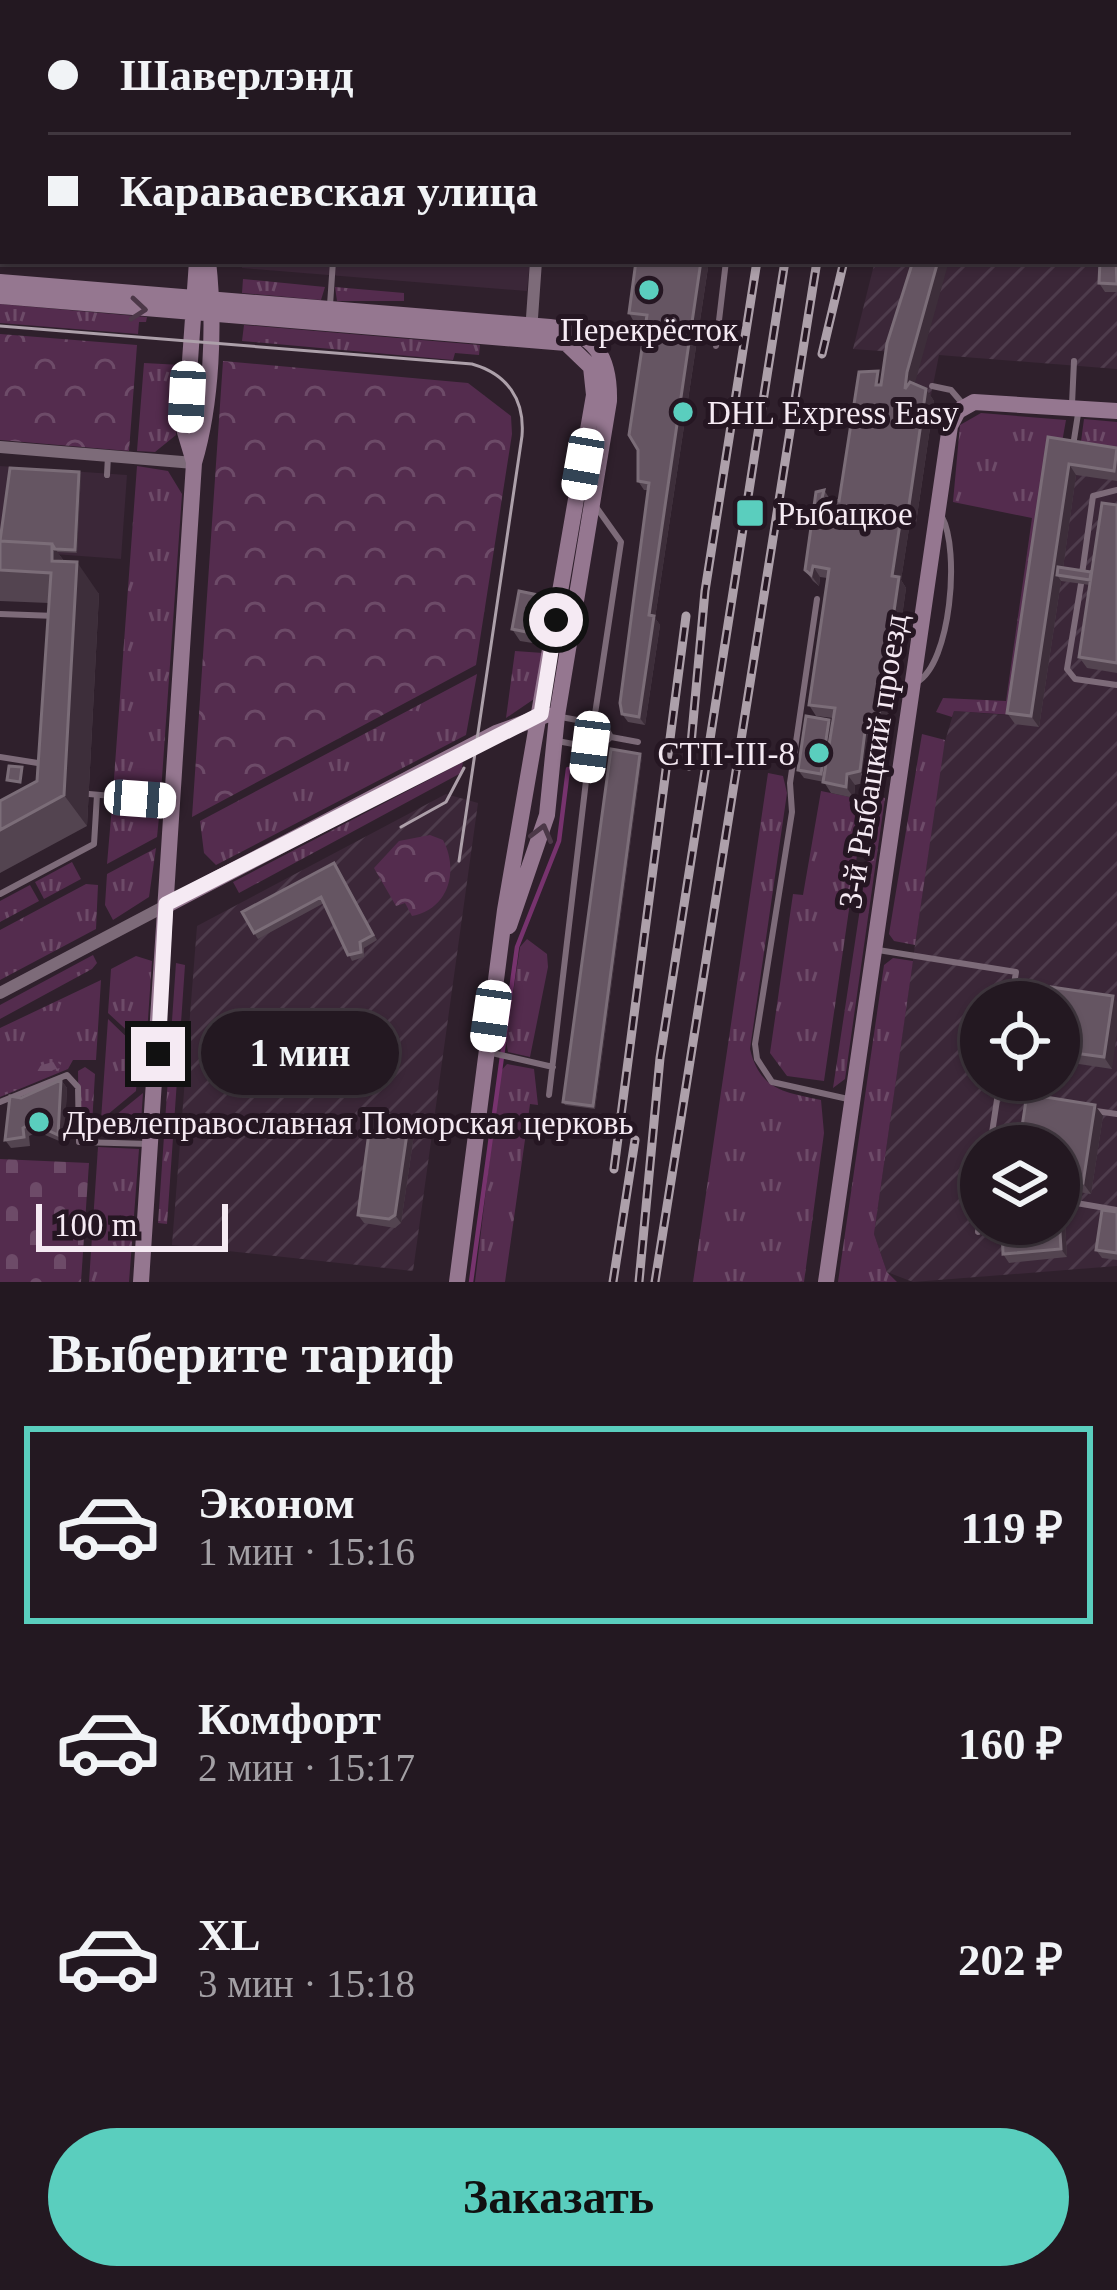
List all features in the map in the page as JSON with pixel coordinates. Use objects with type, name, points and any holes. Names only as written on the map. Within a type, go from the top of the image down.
[{"type":"street","points":[[197,264],[201,306]]},
{"type":"street","points":[[141,1282],[194,463],[185,432],[208,264]]},
{"type":"street","points":[[530,333],[536,264]]},
{"type":"street","points":[[0,282],[201,306]]},
{"type":"street","points":[[0,296],[201,306],[530,333],[576,331],[597,362],[609,401],[501,943],[496,1054],[457,1282]]},
{"type":"street","points":[[501,943],[547,815],[557,741],[549,715],[597,362]]},
{"type":"street","points":[[964,406],[988,401],[1117,411]]},
{"type":"street","name":"3-й Рыбацкий проезд","points":[[826,1282],[950,426],[964,406]]},
{"type":"street","points":[[0,447],[194,463]]},
{"type":"street","points":[[0,993],[166,904],[549,715]]},
{"type":"lane","points":[[329,316],[333,264]]},
{"type":"lane","points":[[716,346],[726,264]]},
{"type":"lane","points":[[1073,446],[1074,361]]},
{"type":"lane","points":[[932,386],[951,390],[964,406]]},
{"type":"lane","points":[[106,475],[108,456]]},
{"type":"lane","points":[[1117,490],[1093,496],[1067,669],[1075,679],[1117,685]]},
{"type":"lane","points":[[549,1096],[593,723],[621,542],[592,502]]},
{"type":"lane","points":[[817,598],[790,783],[792,812],[755,1044],[757,1059],[772,1082],[851,1100]]},
{"type":"lane","points":[[0,614],[56,616],[55,637]]},
{"type":"lane","points":[[549,715],[604,725],[611,737],[638,742]]},
{"type":"lane","points":[[557,741],[598,748],[611,737]]},
{"type":"lane","points":[[48,778],[50,743]]},
{"type":"lane","points":[[0,757],[48,765]]},
{"type":"lane","points":[[0,894],[94,844],[93,795],[172,801]]},
{"type":"lane","points":[[874,949],[1016,972],[1014,981]]},
{"type":"lane","points":[[496,1054],[553,1067]]},
{"type":"lane","points":[[0,1102],[68,1076],[78,1087],[79,1142],[151,1144]]},
{"type":"lane","points":[[1077,1108],[1117,1114]]},
{"type":"lane","points":[[1080,1204],[1117,1210]]},
{"type":"shaded area","points":[[242,264],[530,264],[527,291],[242,268]]},
{"type":"shaded area","points":[[874,264],[1117,264],[1117,369],[939,355],[931,395],[918,394],[895,352],[853,349]]},
{"type":"shaded area","points":[[1056,448],[1117,457],[1117,1266],[913,1282],[887,1272],[874,1234],[943,748],[954,711],[1016,716]]},
{"type":"shaded area","points":[[0,466],[127,475],[121,559],[0,550]]},
{"type":"shaded area","points":[[446,794],[478,803],[413,1271],[172,1245],[197,926]]},
{"type":"green space","points":[[243,279],[325,287],[321,300],[242,293]]},
{"type":"green space","points":[[335,287],[404,293],[404,301],[337,301]]},
{"type":"green space","points":[[0,304],[147,317],[146,322],[139,322],[138,334],[0,323]]},
{"type":"green space","points":[[244,325],[480,345],[479,355],[455,353],[453,360],[242,341]]},
{"type":"green space","points":[[0,334],[137,345],[129,451],[0,440]]},
{"type":"green space","points":[[223,361],[468,383],[511,416],[512,434],[476,665],[192,817]]},
{"type":"green space","points":[[144,363],[181,365],[176,435],[155,452],[137,451]]},
{"type":"green space","points":[[981,413],[1066,420],[1013,715],[954,711],[952,717],[936,712],[943,698],[1006,701],[1032,518],[953,502],[960,425]]},
{"type":"green space","points":[[1084,419],[1117,422],[1117,454],[1080,449]]},
{"type":"green space","points":[[137,466],[168,471],[182,494],[161,792],[113,792]]},
{"type":"green space","points":[[515,651],[543,653],[537,697],[506,718]]},
{"type":"green space","points":[[477,674],[466,735],[216,865],[204,853],[200,821]]},
{"type":"green space","points":[[922,734],[945,740],[915,945],[894,941],[889,934]]},
{"type":"green space","points":[[463,762],[461,773],[239,893],[233,882]]},
{"type":"green space","points":[[768,773],[783,776],[787,793],[750,1049],[760,1073],[775,1087],[821,1100],[824,1133],[804,1282],[693,1282]]},
{"type":"green space","points":[[821,791],[865,800],[824,1081],[787,1076],[770,1053],[793,894],[803,895]]},
{"type":"green space","points":[[877,796],[885,798],[845,1079],[833,1088]]},
{"type":"green space","points":[[112,806],[160,807],[157,837],[107,864]]},
{"type":"green space","points":[[430,835],[443,840],[450,875],[435,905],[412,916],[405,903],[396,906],[374,868],[399,841]]},
{"type":"green space","points":[[156,848],[149,897],[113,920],[105,905],[107,874]]},
{"type":"green space","points":[[72,862],[81,879],[44,899],[35,882]]},
{"type":"green space","points":[[86,884],[98,885],[96,929],[0,980],[0,930]]},
{"type":"green space","points":[[30,885],[39,901],[0,922],[0,901]]},
{"type":"green space","points":[[527,939],[547,954],[548,967],[530,1057],[508,1052],[506,1041],[520,947]]},
{"type":"green space","points":[[93,955],[97,963],[92,969],[0,1019],[0,1005]]},
{"type":"green space","points":[[136,956],[152,961],[146,1048],[108,1013],[111,969]]},
{"type":"green space","points":[[893,958],[913,961],[874,1234],[887,1272],[897,1282],[838,1282],[884,965]]},
{"type":"green space","points":[[176,963],[185,965],[167,1224],[158,1223]]},
{"type":"green space","points":[[101,980],[96,1060],[73,1060],[68,1069],[0,1097],[0,1028]]},
{"type":"green space","points":[[108,1019],[139,1049],[136,1091],[101,1120]]},
{"type":"green space","points":[[56,1061],[63,1067],[3,1085],[11,1074]]},
{"type":"green space","points":[[507,1064],[534,1069],[538,1105],[530,1104],[505,1282],[475,1282],[500,1072]]},
{"type":"green space","points":[[85,1067],[95,1074],[91,1141],[79,1136],[78,1071]]},
{"type":"green space","points":[[143,1093],[140,1136],[99,1133],[100,1128]]},
{"type":"green space","points":[[98,1147],[139,1149],[129,1282],[89,1282]]},
{"type":"green space","points":[[0,1159],[89,1163],[81,1282],[0,1282]]},
{"type":"building","points":[[636,264],[701,264],[649,615],[654,616],[639,717],[622,714],[620,703],[649,483],[638,481],[638,450],[629,435],[647,315],[629,313]]},
{"type":"building","points":[[912,264],[937,264],[907,372],[905,389],[910,382],[926,389],[908,512],[902,511],[892,576],[899,577],[877,727],[865,731],[860,771],[847,774],[846,787],[823,782],[835,708],[809,705],[829,569],[813,566],[811,575],[805,570],[816,492],[824,490],[822,498],[839,501],[859,372],[878,371],[876,385],[881,385],[887,343]]},
{"type":"building","points":[[1100,264],[1116,264],[1117,284],[1099,283]]},
{"type":"building","points":[[1048,437],[1117,448],[1114,471],[1069,464],[1031,716],[1007,713]]},
{"type":"building","points":[[10,468],[79,472],[75,550],[0,541]]},
{"type":"building","points":[[1102,503],[1117,505],[1117,663],[1079,657]]},
{"type":"building","points":[[0,541],[52,544],[52,561],[77,562],[64,795],[0,830],[0,801],[37,781],[51,573],[0,570]]},
{"type":"building","points":[[1058,567],[1091,572],[1090,580],[1057,575]]},
{"type":"building","points":[[519,591],[538,595],[531,633],[512,629]]},
{"type":"building","points":[[806,716],[829,720],[821,774],[798,770]]},
{"type":"building","points":[[611,749],[640,754],[593,1106],[563,1102]]},
{"type":"building","points":[[9,766],[22,767],[20,782],[7,780]]},
{"type":"building","points":[[334,863],[373,935],[360,942],[361,952],[348,955],[321,897],[254,933],[242,912]]},
{"type":"building","points":[[1080,991],[1113,996],[1104,1057],[1080,1054]]},
{"type":"building","name":"Древлеправославная Поморская церковь","points":[[61,1080],[58,1135],[32,1123],[23,1128],[24,1137],[5,1140],[10,1096],[21,1098]]},
{"type":"building","points":[[1026,1101],[1095,1105],[1083,1183],[1080,1125],[1022,1125]]},
{"type":"building","points":[[372,1110],[409,1120],[395,1215],[389,1219],[358,1215]]},
{"type":"building","points":[[1102,1210],[1117,1212],[1117,1253],[1096,1250]]},
{"type":"building","points":[[1003,1245],[1061,1245],[1061,1249],[1003,1254]]},
{"type":"waterway","points":[[471,1282],[517,947],[559,841],[568,769]]},
{"type":"tram line","points":[[0,326],[472,364],[504,381],[517,400],[522,436],[459,861]]},
{"type":"tram line","points":[[401,827],[446,802],[464,768]]},
{"type":"railway","points":[[689,766],[705,591],[757,264]]},
{"type":"railway","points":[[639,1282],[660,1058],[785,264]]},
{"type":"railway","points":[[655,1282],[817,264]]},
{"type":"railway","points":[[822,354],[843,264]]},
{"type":"railway","points":[[614,1169],[686,616]]},
{"type":"railway","points":[[613,1282],[635,1140]]},
{"type":"place","name":"Перекрёсток","points":[[649,290]]},
{"type":"place","name":"DHL Express Easy","points":[[683,412]]},
{"type":"place","name":"Рыбацкое","points":[[750,513]]},
{"type":"place","name":"СТП-III-8","points":[[819,753]]},
{"type":"place","name":"Древлеправославная Поморская церковь","points":[[39,1122]]},
{"type":"route","points":[[158,1054],[166,904],[541,714],[556,620]]}]
